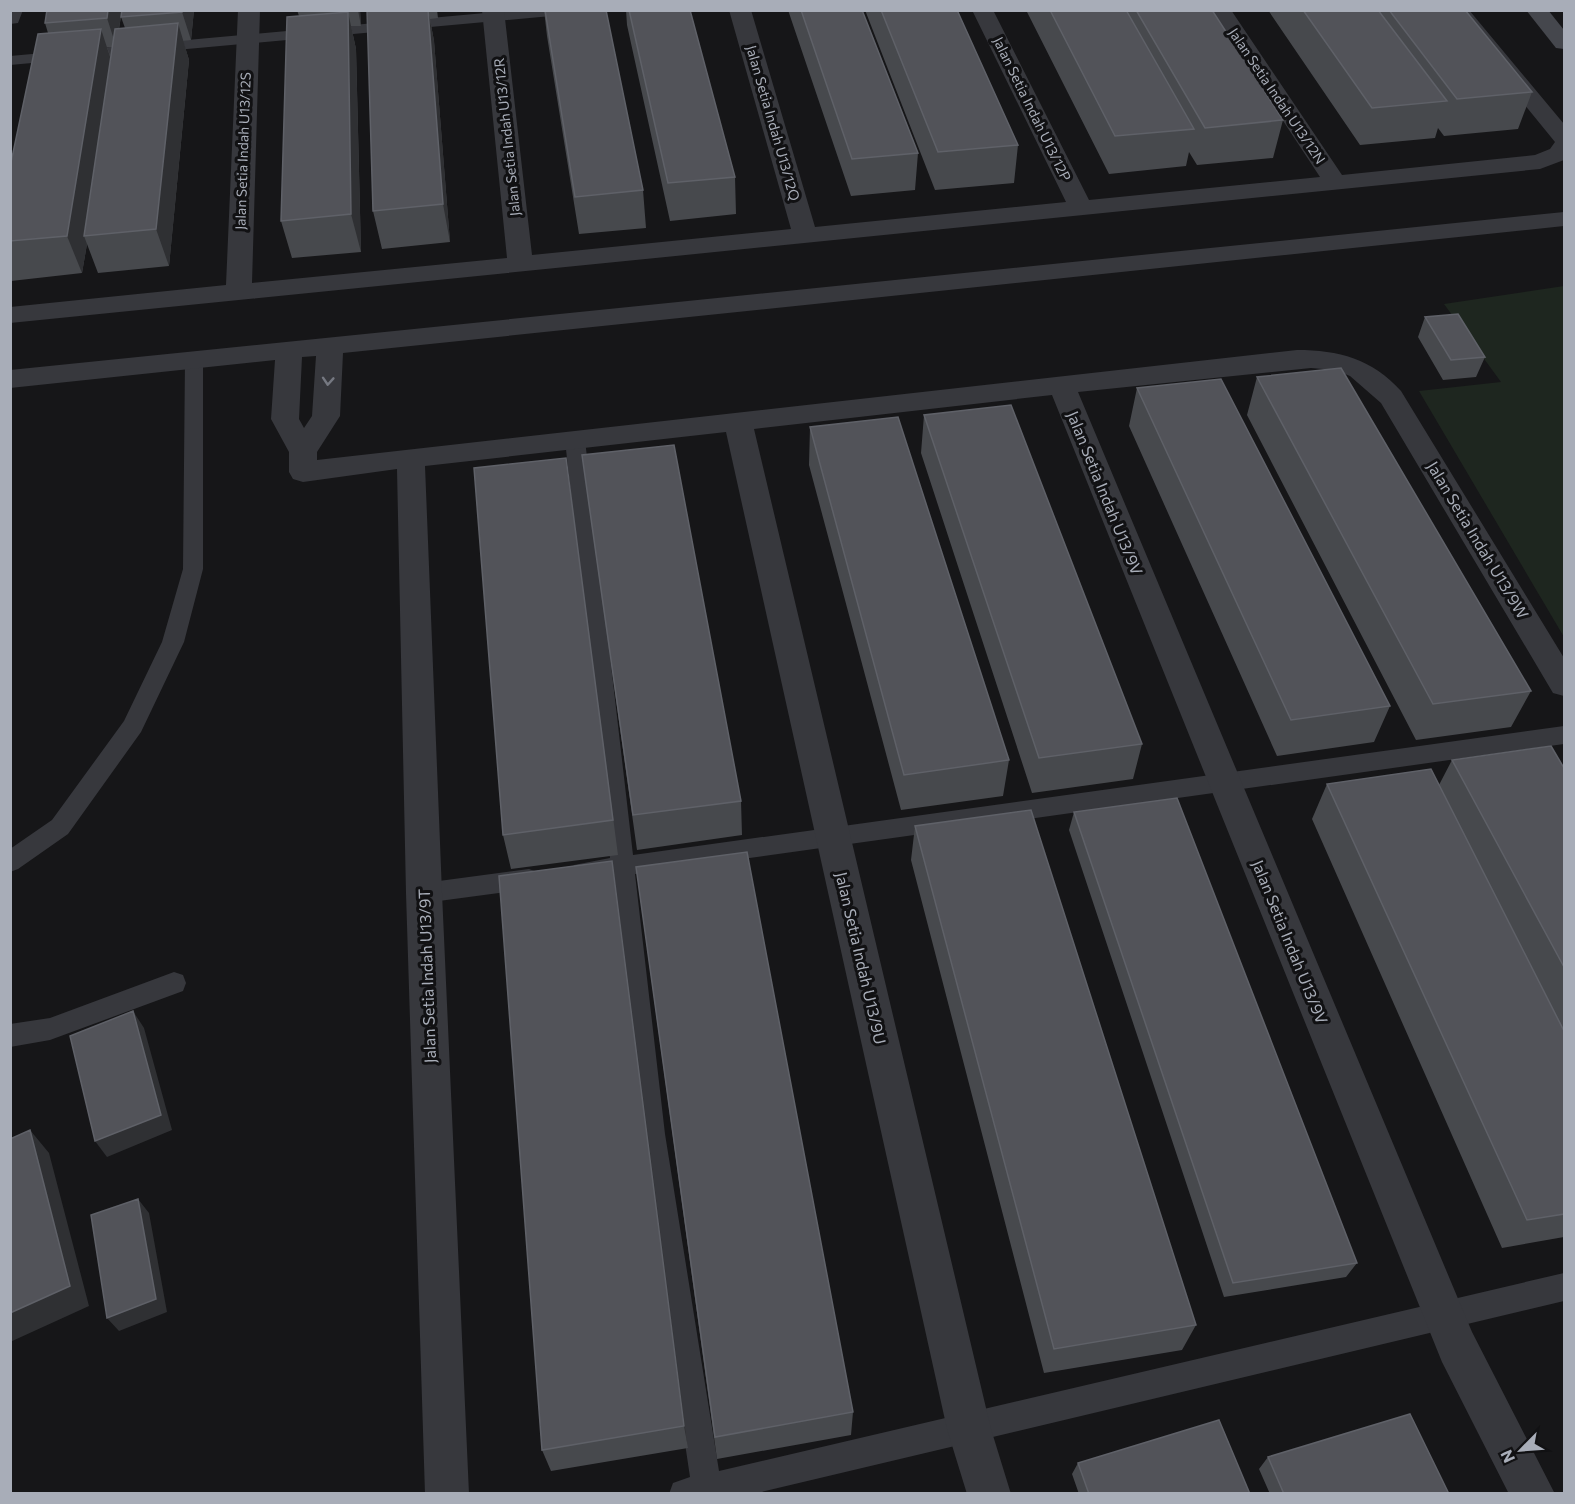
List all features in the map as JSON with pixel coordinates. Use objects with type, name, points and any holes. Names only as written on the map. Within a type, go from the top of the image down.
[{"type":"street","points":[[10,18],[12,10]]},
{"type":"street","name":"Jalan Setia Indah U13/12S","points":[[239,292],[249,10]]},
{"type":"street","name":"Jalan Setia Indah U13/12Q","points":[[740,10],[805,235]]},
{"type":"street","name":"Jalan Setia Indah U13/12P","points":[[982,10],[1081,208]]},
{"type":"street","name":"Jalan Setia Indah U13/12N","points":[[1220,10],[1335,182]]},
{"type":"street","points":[[1456,10],[1557,130]]},
{"type":"street","points":[[1536,10],[1564,44]]},
{"type":"street","name":"Jalan Setia Indah U13/12R","points":[[494,14],[520,263]]},
{"type":"street","points":[[10,315],[1540,162],[1558,154],[1564,145]]},
{"type":"street","points":[[10,379],[1564,219]]},
{"type":"street","points":[[288,351],[285,418],[303,452],[326,416],[330,345]]},
{"type":"street","name":"Jalan Setia Indah U13/9W","points":[[303,452],[303,472],[1061,385],[1297,359],[1329,358],[1349,364],[1367,374],[1391,397],[1564,684]]},
{"type":"street","name":"Jalan Setia Indah U13/9V","points":[[1061,385],[1457,1347],[1533,1494]]},
{"type":"street","name":"Jalan Setia Indah U13/9U","points":[[738,422],[969,1429],[989,1494]]},
{"type":"street","name":"Jalan Setia Indah U13/9T","points":[[411,458],[424,893],[447,1494]]},
{"type":"lane","points":[[10,61],[494,14],[573,10]]},
{"type":"lane","points":[[10,862],[60,827],[133,726],[173,642],[193,569],[194,360]]},
{"type":"lane","points":[[575,440],[652,1134],[699,1492],[1564,1287]]},
{"type":"lane","points":[[424,893],[1564,735]]},
{"type":"lane","points":[[10,1035],[50,1029],[174,983]]},
{"type":"shaded area","points":[[1564,286],[1564,637],[1419,391],[1501,382],[1444,304]]},
{"type":"building","points":[[47,10],[108,10],[107,18],[45,23]]},
{"type":"building","points":[[122,10],[182,10],[182,12],[121,17]]},
{"type":"building","points":[[367,10],[428,10],[443,204],[373,211]]},
{"type":"building","points":[[545,10],[606,10],[643,190],[575,197]]},
{"type":"building","points":[[629,10],[690,10],[735,177],[668,183]]},
{"type":"building","points":[[801,10],[862,10],[918,153],[852,159]]},
{"type":"building","points":[[881,10],[957,10],[1018,145],[938,152]]},
{"type":"building","points":[[1050,10],[1126,10],[1194,129],[1115,136]]},
{"type":"building","points":[[1136,10],[1212,10],[1283,120],[1205,128]]},
{"type":"building","points":[[1303,10],[1378,10],[1447,101],[1372,108]]},
{"type":"building","points":[[1389,10],[1465,10],[1532,92],[1457,99]]},
{"type":"building","points":[[348,12],[351,214],[281,221],[287,17]]},
{"type":"building","points":[[178,23],[156,229],[84,236],[115,29]]},
{"type":"building","points":[[101,29],[67,236],[10,241],[10,167],[38,34]]},
{"type":"building","points":[[1458,314],[1485,357],[1451,360],[1425,317]]},
{"type":"building","points":[[1341,368],[1531,691],[1433,704],[1257,377]]},
{"type":"building","points":[[1221,379],[1390,706],[1291,720],[1137,388]]},
{"type":"building","points":[[1011,405],[1142,744],[1039,758],[924,415]]},
{"type":"building","points":[[898,417],[1009,760],[904,775],[810,427]]},
{"type":"building","points":[[674,445],[741,801],[633,815],[582,455]]},
{"type":"building","points":[[566,458],[613,820],[503,835],[474,468]]},
{"type":"building","points":[[1551,746],[1564,768],[1564,967],[1452,760]]},
{"type":"building","points":[[1431,769],[1564,1031],[1564,1214],[1527,1220],[1327,784]]},
{"type":"building","points":[[1177,798],[1357,1263],[1233,1283],[1074,812]]},
{"type":"building","points":[[1031,810],[1196,1325],[1054,1349],[915,826]]},
{"type":"building","points":[[747,852],[853,1412],[715,1437],[636,867]]},
{"type":"building","points":[[612,861],[684,1426],[542,1450],[499,876]]},
{"type":"building","points":[[133,1011],[161,1115],[95,1141],[70,1036]]},
{"type":"building","points":[[30,1130],[70,1286],[10,1313],[10,1139]]},
{"type":"building","points":[[138,1199],[156,1299],[107,1318],[91,1215]]},
{"type":"building","points":[[1410,1414],[1449,1494],[1284,1494],[1268,1457]]},
{"type":"building","points":[[1219,1420],[1250,1494],[1089,1494],[1078,1463]]}]
